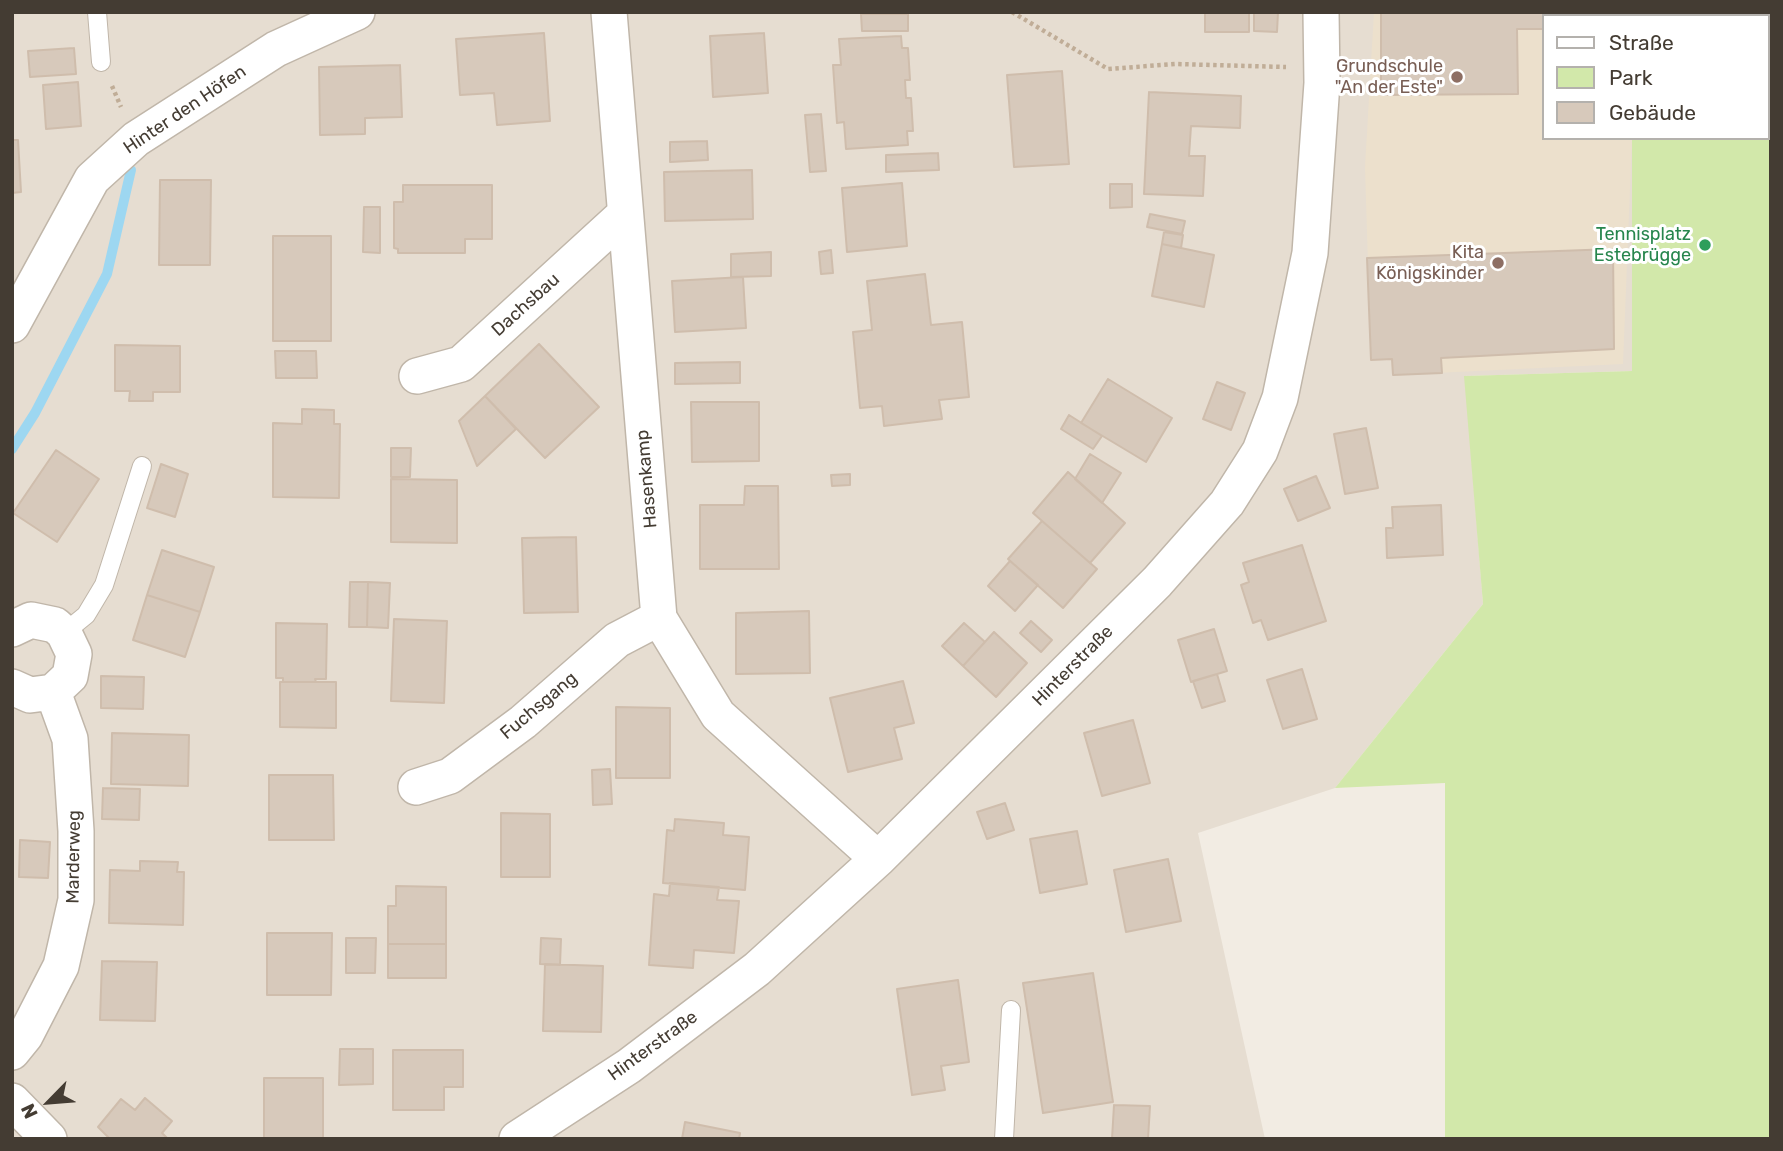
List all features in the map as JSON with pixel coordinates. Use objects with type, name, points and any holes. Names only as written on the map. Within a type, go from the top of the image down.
[{"type":"street","name":"Hinter den Höfen","points":[[12,325],[92,179],[136,139],[276,49],[356,12]]},
{"type":"street","name":"Hasenkamp","points":[[609,12],[659,618],[718,715],[878,859]]},
{"type":"street","name":"Hinterstraße","points":[[517,1139],[629,1066],[757,970],[878,859],[1157,582],[1227,503],[1260,451],[1280,398],[1310,253],[1322,68],[1321,12]]},
{"type":"street","name":"Dachsbau","points":[[416,376],[461,364],[625,214]]},
{"type":"street","name":"Fuchsgang","points":[[416,787],[450,776],[523,722],[617,640],[659,618]]},
{"type":"street","points":[[12,629],[31,620],[44,621],[64,633],[74,654],[70,677],[53,692],[30,695],[12,687]]},
{"type":"street","name":"Marderweg","points":[[12,1052],[25,1035],[61,966],[76,900],[76,831],[70,739],[53,692]]},
{"type":"street","points":[[12,1101],[49,1139]]},
{"type":"lane","points":[[97,12],[101,62]]},
{"type":"lane","points":[[64,633],[86,615],[104,585],[142,466]]},
{"type":"lane","points":[[1004,1139],[1011,1010]]},
{"type":"path","points":[[1012,12],[1108,69],[1175,64],[1322,68]]},
{"type":"path","points":[[101,62],[136,139]]},
{"type":"shaded area","points":[[12,12],[1696,12],[1542,14],[1542,140],[1632,140],[1632,371],[1465,376],[1483,604],[1335,788],[1198,833],[1265,1139],[12,1139]]},
{"type":"shaded area","name":"Kita Königskinder","points":[[1374,12],[1696,12],[1542,14],[1542,140],[1632,140],[1623,364],[1393,375],[1392,359],[1371,360],[1365,167]]},
{"type":"green space","points":[[1771,12],[1771,1139],[1445,1139],[1445,783],[1335,788],[1483,604],[1464,376],[1632,371],[1632,140],[1769,140],[1769,14],[1696,14]]},
{"type":"building","points":[[1205,12],[1249,12],[1249,32],[1205,32]]},
{"type":"building","points":[[1254,12],[1278,12],[1277,32],[1254,31]]},
{"type":"building","points":[[1381,12],[1617,12],[1542,14],[1542,29],[1517,29],[1518,94],[1381,95]]},
{"type":"building","points":[[861,14],[908,14],[908,31],[862,31]]},
{"type":"building","points":[[544,33],[550,121],[497,125],[494,93],[460,95],[456,39]]},
{"type":"building","points":[[764,33],[768,93],[713,97],[710,36]]},
{"type":"building","points":[[901,36],[902,48],[908,48],[910,80],[905,80],[906,98],[911,98],[913,131],[907,131],[908,145],[846,149],[844,122],[837,123],[833,65],[841,65],[839,39]]},
{"type":"building","points":[[74,48],[76,74],[30,77],[28,51]]},
{"type":"building","points":[[400,65],[402,117],[365,118],[365,134],[320,135],[319,67]]},
{"type":"building","points":[[1062,71],[1069,164],[1014,167],[1007,75]]},
{"type":"building","points":[[78,82],[81,126],[46,129],[43,85]]},
{"type":"building","points":[[1149,92],[1241,96],[1240,128],[1191,126],[1189,156],[1205,156],[1203,196],[1144,194]]},
{"type":"building","points":[[821,114],[826,171],[810,172],[805,115]]},
{"type":"building","points":[[12,140],[18,140],[21,192],[12,193]]},
{"type":"building","points":[[707,141],[708,160],[670,162],[670,142]]},
{"type":"building","points":[[938,153],[939,170],[886,172],[886,155]]},
{"type":"building","points":[[752,170],[753,219],[665,221],[664,172]]},
{"type":"building","points":[[160,180],[211,180],[210,265],[159,265]]},
{"type":"building","points":[[902,183],[907,246],[847,252],[842,188]]},
{"type":"building","points":[[1110,184],[1132,184],[1132,207],[1110,208]]},
{"type":"building","points":[[403,185],[492,185],[492,239],[465,239],[465,253],[398,253],[398,249],[394,248],[394,202],[403,202]]},
{"type":"building","points":[[364,207],[380,207],[380,253],[363,252]]},
{"type":"building","points":[[1150,214],[1185,221],[1182,234],[1147,227]]},
{"type":"building","points":[[1164,232],[1183,235],[1181,248],[1162,244]]},
{"type":"building","points":[[273,236],[331,236],[331,341],[273,341]]},
{"type":"building","points":[[1162,244],[1214,255],[1204,307],[1152,296]]},
{"type":"building","points":[[1613,249],[1614,349],[1441,358],[1442,373],[1393,375],[1392,359],[1371,360],[1367,258]]},
{"type":"building","points":[[831,250],[833,273],[821,274],[819,252]]},
{"type":"building","points":[[771,252],[771,276],[731,277],[731,254]]},
{"type":"building","points":[[925,274],[931,325],[962,322],[969,397],[939,400],[942,419],[884,426],[882,406],[860,408],[853,332],[872,330],[867,281]]},
{"type":"building","points":[[743,277],[746,328],[675,332],[672,281]]},
{"type":"building","points":[[539,344],[599,407],[545,458],[485,396]]},
{"type":"building","points":[[115,345],[180,346],[180,392],[153,392],[153,401],[129,401],[130,391],[115,391]]},
{"type":"building","points":[[275,351],[316,351],[317,378],[276,378]]},
{"type":"building","points":[[740,362],[740,383],[675,384],[675,363]]},
{"type":"building","points":[[1108,379],[1172,418],[1146,462],[1081,423]]},
{"type":"building","points":[[1217,382],[1245,393],[1231,430],[1203,419]]},
{"type":"building","points":[[485,396],[516,429],[477,466],[459,421]]},
{"type":"building","points":[[691,402],[759,402],[759,461],[692,462]]},
{"type":"building","points":[[302,409],[334,410],[334,424],[340,424],[339,498],[273,497],[273,423],[302,424]]},
{"type":"building","points":[[1069,415],[1102,436],[1093,449],[1061,429]]},
{"type":"building","points":[[1366,428],[1378,488],[1345,494],[1334,434]]},
{"type":"building","points":[[391,448],[411,448],[410,477],[391,477]]},
{"type":"building","points":[[56,450],[99,479],[57,542],[13,513]]},
{"type":"building","points":[[1090,454],[1121,473],[1102,503],[1075,479]]},
{"type":"building","points":[[161,464],[188,474],[175,517],[147,508]]},
{"type":"building","points":[[1068,472],[1125,523],[1090,563],[1033,513]]},
{"type":"building","points":[[850,474],[850,485],[832,486],[831,475]]},
{"type":"building","points":[[1316,476],[1330,508],[1298,521],[1284,489]]},
{"type":"building","points":[[391,479],[457,480],[457,543],[391,542]]},
{"type":"building","points":[[745,486],[778,486],[779,569],[700,569],[700,505],[744,505]]},
{"type":"building","points":[[1441,505],[1443,555],[1387,558],[1386,528],[1393,528],[1392,507]]},
{"type":"building","points":[[1042,521],[1097,569],[1063,608],[1008,559]]},
{"type":"building","points":[[576,537],[578,612],[524,613],[522,538]]},
{"type":"building","points":[[1302,545],[1326,621],[1268,640],[1261,620],[1253,623],[1241,585],[1249,582],[1243,563]]},
{"type":"building","points":[[162,550],[214,567],[200,612],[147,595]]},
{"type":"building","points":[[1010,561],[1038,585],[1015,611],[988,586]]},
{"type":"building","points":[[350,582],[368,582],[367,627],[349,627]]},
{"type":"building","points":[[368,582],[390,583],[388,628],[367,627]]},
{"type":"building","points":[[147,595],[200,612],[185,657],[133,640]]},
{"type":"building","points":[[809,611],[810,673],[736,674],[736,613]]},
{"type":"building","points":[[394,619],[447,621],[444,703],[391,701]]},
{"type":"building","points":[[1031,621],[1052,640],[1041,652],[1020,633]]},
{"type":"building","points":[[276,623],[327,624],[326,679],[315,679],[316,682],[283,682],[283,678],[276,678]]},
{"type":"building","points":[[964,623],[985,642],[963,666],[942,646]]},
{"type":"building","points":[[1214,629],[1227,671],[1191,682],[1178,640]]},
{"type":"building","points":[[994,632],[1027,663],[996,697],[963,666]]},
{"type":"building","points":[[1302,669],[1317,719],[1283,729],[1267,680]]},
{"type":"building","points":[[1217,674],[1225,701],[1202,708],[1193,681]]},
{"type":"building","points":[[101,676],[144,677],[143,709],[101,708]]},
{"type":"building","points":[[903,681],[914,723],[894,728],[902,759],[848,772],[830,698]]},
{"type":"building","points":[[280,682],[336,682],[336,728],[280,727]]},
{"type":"building","points":[[616,707],[670,708],[670,778],[616,778]]},
{"type":"building","points":[[1133,720],[1150,783],[1102,796],[1084,733]]},
{"type":"building","points":[[112,733],[189,735],[188,786],[111,784]]},
{"type":"building","points":[[610,769],[612,804],[593,805],[592,770]]},
{"type":"building","points":[[269,775],[333,775],[334,840],[269,840]]},
{"type":"building","points":[[103,788],[140,789],[139,820],[102,819]]},
{"type":"building","points":[[1005,803],[1014,830],[987,839],[977,812]]},
{"type":"building","points":[[501,813],[550,814],[550,877],[501,877]]},
{"type":"building","points":[[675,819],[724,823],[723,835],[749,837],[745,890],[663,883],[667,830],[674,831]]},
{"type":"building","points":[[1077,831],[1087,884],[1040,893],[1030,839]]},
{"type":"building","points":[[20,840],[50,842],[48,878],[19,877]]},
{"type":"building","points":[[1168,859],[1181,921],[1126,932],[1114,870]]},
{"type":"building","points":[[140,861],[178,862],[177,872],[184,872],[183,925],[109,923],[110,870],[140,871]]},
{"type":"building","points":[[670,883],[719,887],[717,900],[739,901],[734,953],[694,950],[693,968],[649,965],[654,894],[669,896]]},
{"type":"building","points":[[396,886],[446,887],[446,944],[388,944],[388,906],[396,906]]},
{"type":"building","points":[[267,933],[332,933],[331,995],[267,995]]},
{"type":"building","points":[[346,938],[376,938],[375,973],[346,973]]},
{"type":"building","points":[[541,938],[561,939],[560,965],[540,964]]},
{"type":"building","points":[[388,944],[446,944],[446,978],[388,978]]},
{"type":"building","points":[[102,961],[157,962],[155,1021],[100,1020]]},
{"type":"building","points":[[545,964],[603,966],[601,1032],[543,1031]]},
{"type":"building","points":[[1093,973],[1113,1102],[1043,1113],[1023,983]]},
{"type":"building","points":[[958,980],[969,1062],[941,1066],[945,1090],[912,1095],[897,989]]},
{"type":"building","points":[[340,1049],[373,1049],[373,1084],[339,1085]]},
{"type":"building","points":[[393,1050],[463,1050],[463,1087],[444,1087],[444,1110],[393,1110]]},
{"type":"building","points":[[264,1078],[323,1078],[323,1139],[264,1139]]},
{"type":"building","points":[[145,1098],[172,1121],[162,1133],[168,1139],[110,1139],[98,1127],[121,1099],[135,1110]]},
{"type":"building","points":[[1114,1105],[1150,1106],[1148,1139],[1112,1139]]},
{"type":"building","points":[[685,1122],[740,1133],[739,1139],[682,1139]]},
{"type":"waterway","points":[[12,449],[35,413],[107,274],[131,170]]},
{"type":"place","name":"Grundschule \"An der Este\"","points":[[1457,77]]},
{"type":"place","name":"Tennisplatz Estebrügge","points":[[1705,245]]},
{"type":"place","name":"Kita Königskinder","points":[[1498,263]]}]
